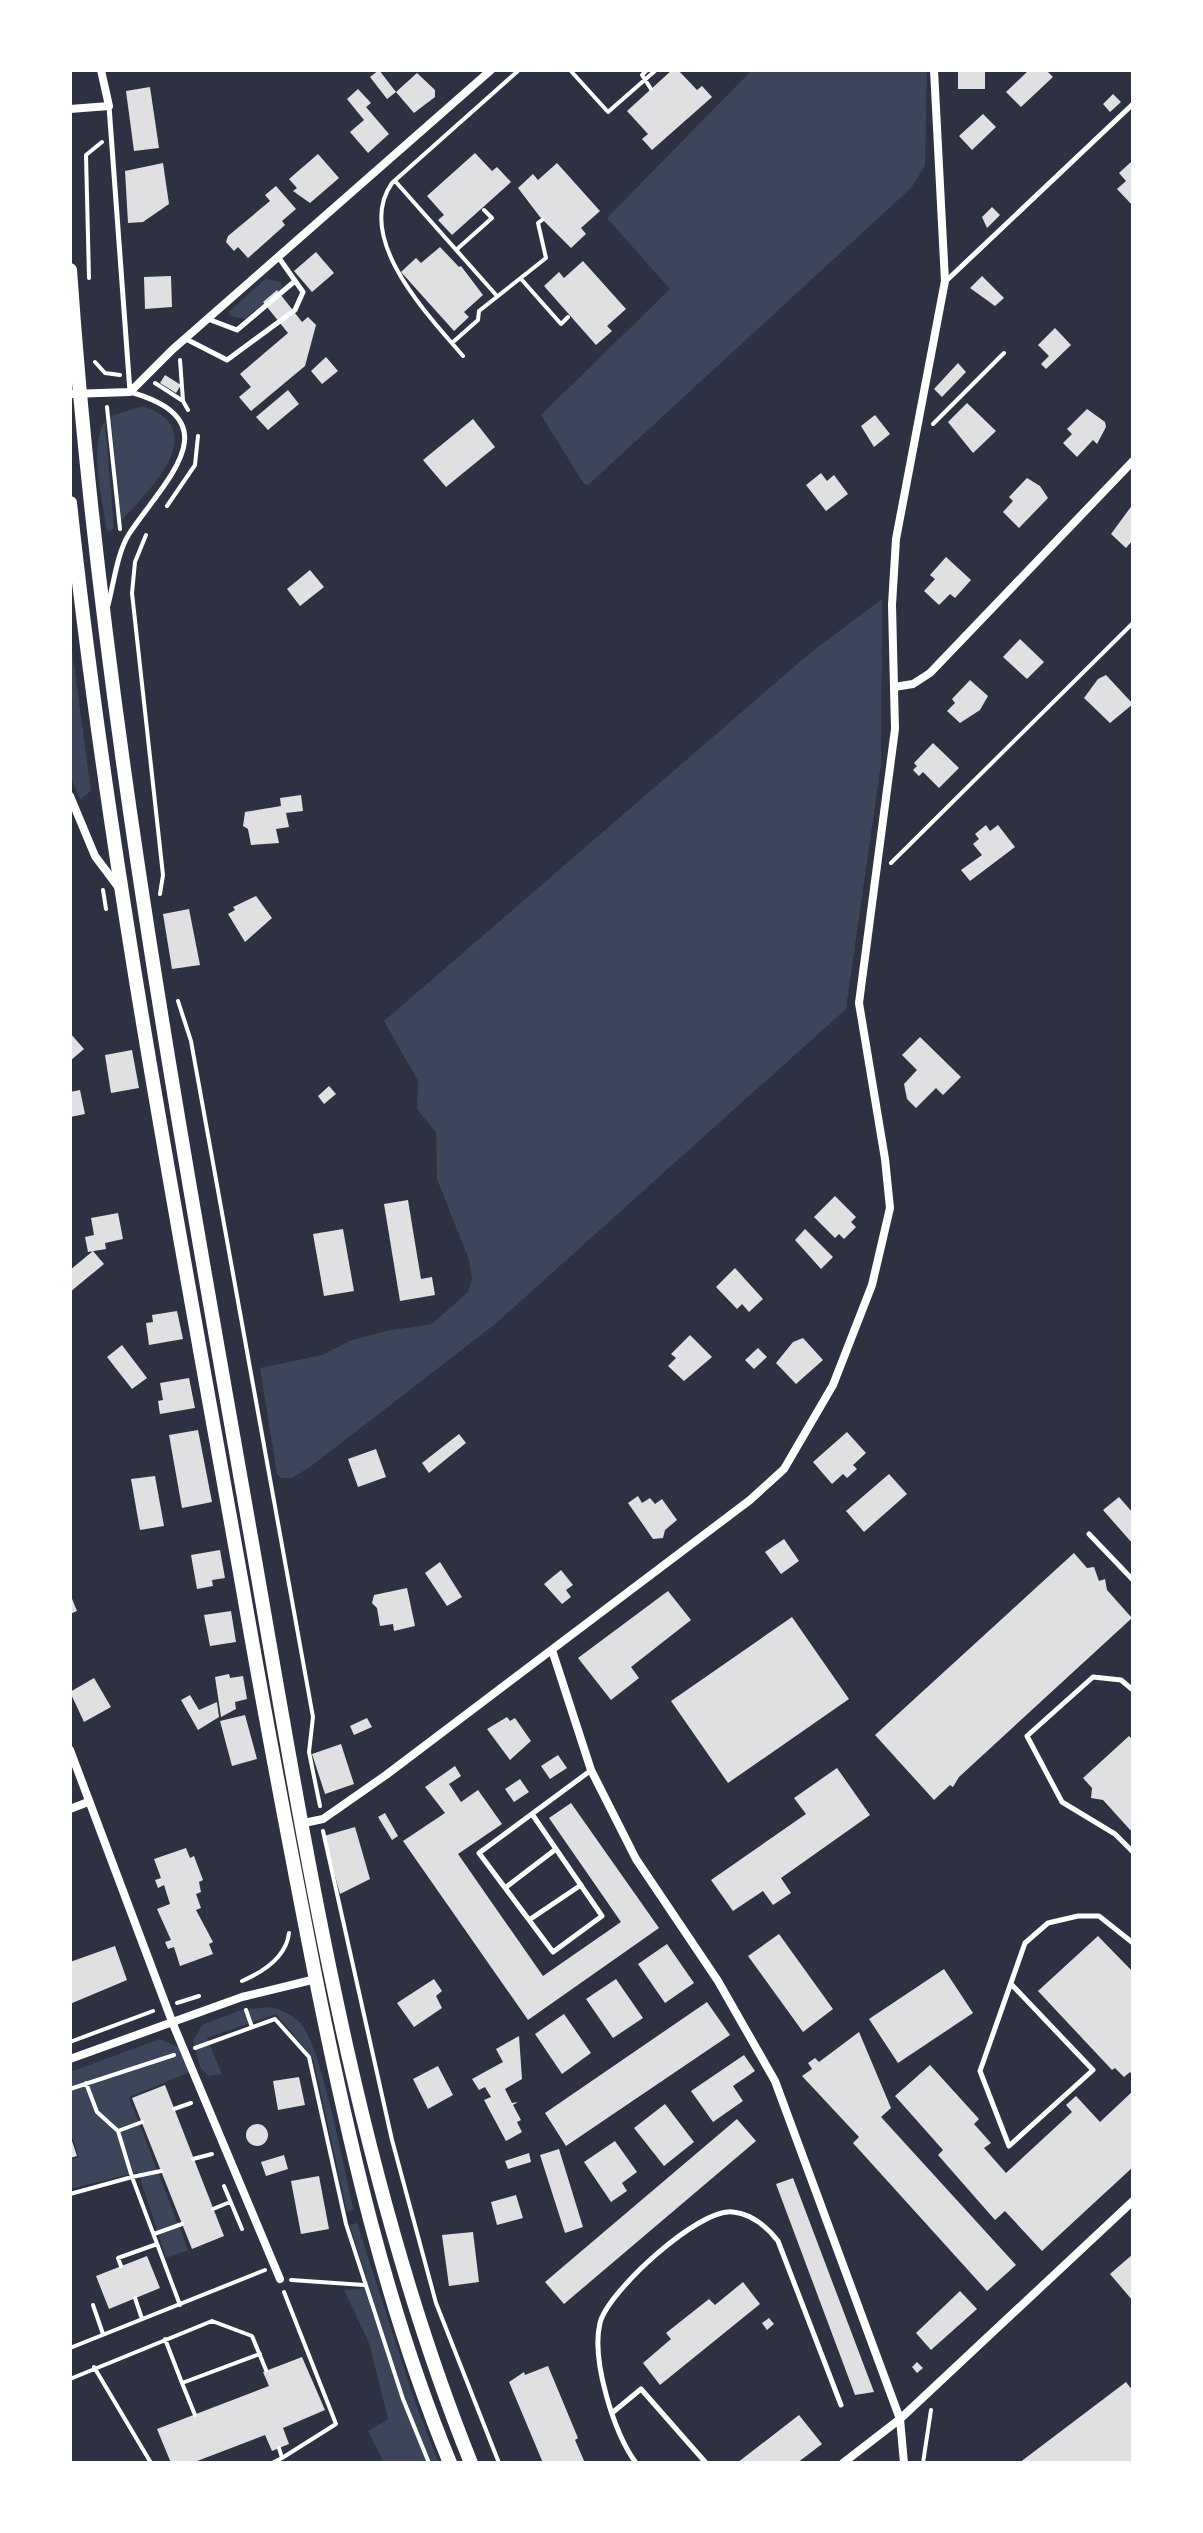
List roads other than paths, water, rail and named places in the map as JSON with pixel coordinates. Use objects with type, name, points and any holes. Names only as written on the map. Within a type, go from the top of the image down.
[{"type":"main road","points":[[70,270],[75,393],[103,621],[160,1016],[304,1823],[333,1975],[403,2263],[471,2463]]},
{"type":"main road","points":[[70,503],[119,888],[285,1832],[350,2143],[380,2255],[450,2463]]},
{"type":"street","points":[[70,109],[109,106],[101,70]]},
{"type":"street","points":[[75,393],[130,392],[172,350],[491,70]]},
{"type":"street","points":[[304,1823],[323,1819],[750,1500],[784,1469],[833,1385],[872,1285],[890,1208],[859,1003],[892,761],[892,605],[896,539],[945,281],[934,70]]},
{"type":"street","points":[[894,687],[913,684],[930,673],[1133,461]]},
{"type":"street","points":[[70,796],[95,856],[119,888]]},
{"type":"street","points":[[552,1650],[591,1770],[636,1859],[718,1981],[775,2081],[900,2419],[904,2463]]},
{"type":"street","points":[[70,1750],[173,2024],[187,2051],[280,2279]]},
{"type":"street","points":[[70,1809],[88,1802]]},
{"type":"street","points":[[70,2059],[242,1997],[333,1975]]},
{"type":"street","points":[[843,2463],[900,2419],[922,2395],[1133,2201]]},
{"type":"lane","points":[[945,281],[1133,104]]},
{"type":"lane","points":[[103,621],[127,538],[179,465],[186,443],[181,422],[168,408],[130,392],[109,106]]},
{"type":"lane","points":[[185,339],[227,360],[295,310],[303,292],[279,258]]},
{"type":"lane","points":[[207,319],[237,330],[295,281]]},
{"type":"lane","points":[[1089,1534],[1133,1580]]},
{"type":"lane","points":[[1133,1690],[1121,1680],[1093,1677],[1027,1736],[1062,1802],[1115,1834],[1133,1852]]},
{"type":"lane","points":[[532,1814],[602,1916],[553,1952],[479,1853],[591,1770]]},
{"type":"lane","points":[[505,1888],[556,1849]]},
{"type":"lane","points":[[529,1920],[581,1885]]},
{"type":"lane","points":[[1011,1984],[1093,2070],[1009,2146],[980,2071],[1025,1943],[1048,1923],[1078,1916],[1099,1916],[1133,1943]]},
{"type":"lane","points":[[636,2463],[620,2441],[612,2413],[599,2341],[600,2322],[608,2307],[642,2267],[709,2216],[731,2211],[759,2221],[778,2241],[841,2405]]},
{"type":"lane","points":[[612,2413],[641,2389],[706,2463]]}]
